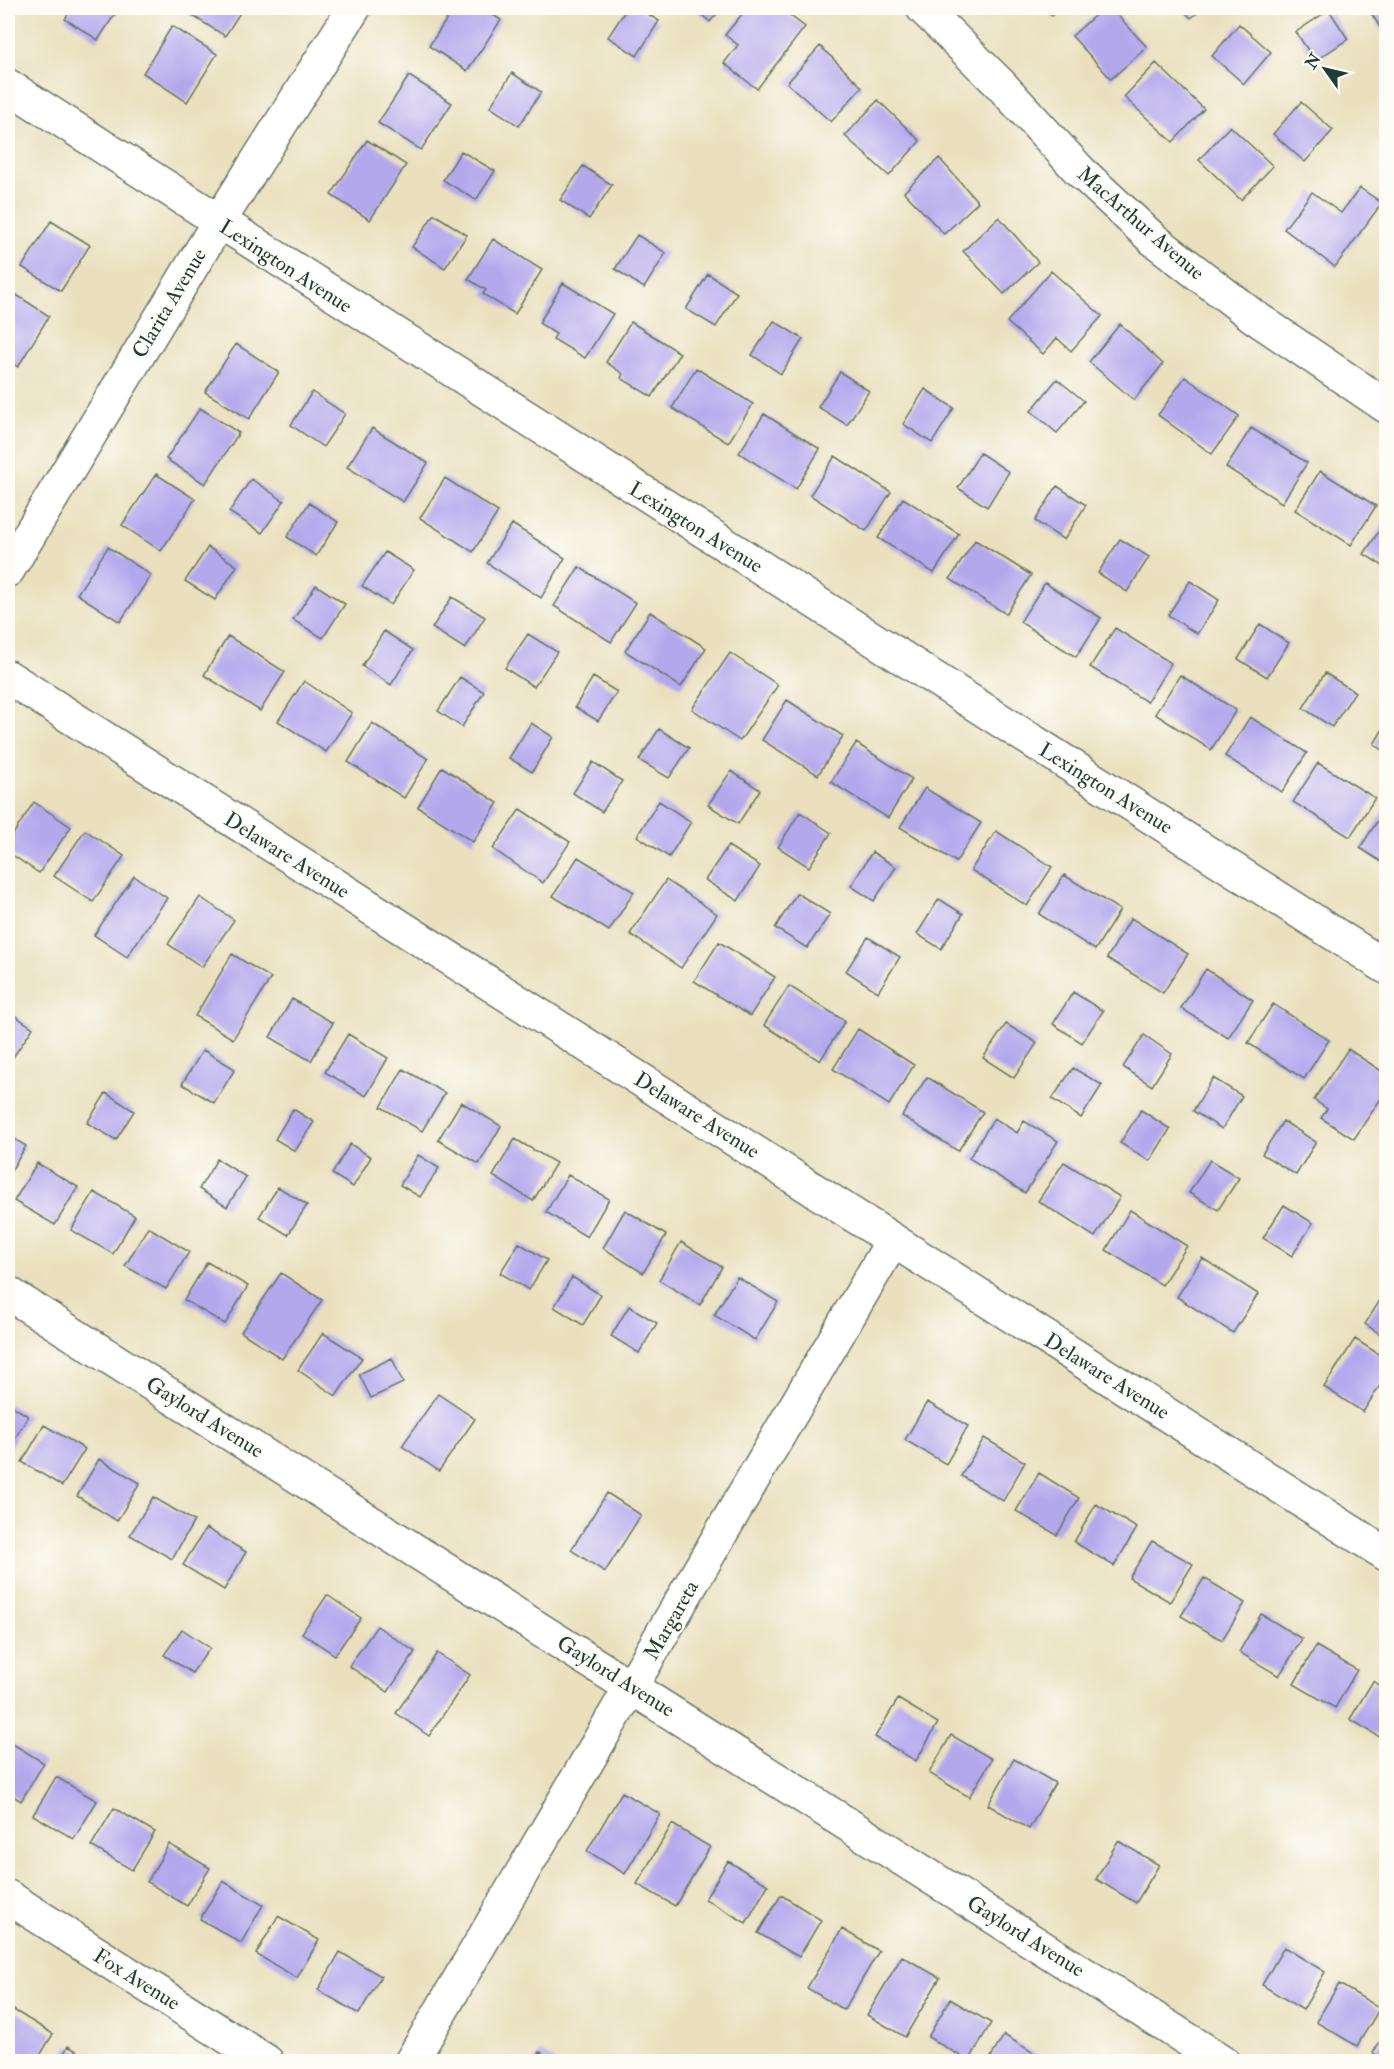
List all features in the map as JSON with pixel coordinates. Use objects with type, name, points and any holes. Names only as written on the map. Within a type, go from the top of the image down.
[{"type":"street","name":"Clarita Avenue","points":[[8,570],[218,223],[354,8]]},
{"type":"street","name":"MacArthur Avenue","points":[[923,8],[1000,84],[1079,170],[1153,239],[1253,316],[1386,406]]},
{"type":"street","name":"Lexington Avenue","points":[[8,86],[218,223],[1386,967]]},
{"type":"street","name":"Delaware Avenue","points":[[8,677],[1386,1554]]},
{"type":"street","name":"Margareta","points":[[411,2061],[893,1240]]},
{"type":"street","name":"Gaylord Avenue","points":[[8,1293],[1223,2061]]},
{"type":"street","name":"Fox Avenue","points":[[8,1897],[267,2061]]},
{"type":"building","points":[[72,8],[119,8],[98,40],[65,19]]},
{"type":"building","points":[[180,8],[243,8],[225,36]]},
{"type":"building","points":[[454,8],[482,8],[501,20],[467,71],[429,46]]},
{"type":"building","points":[[627,8],[638,8],[659,21],[637,56],[608,37]]},
{"type":"building","points":[[694,8],[722,8],[710,22]]},
{"type":"building","points":[[747,8],[780,8],[805,27],[757,89],[724,63],[738,45],[725,35]]},
{"type":"building","points":[[1044,8],[1061,8],[1052,16]]},
{"type":"building","points":[[1103,8],[1111,8],[1147,47],[1111,79],[1072,36]]},
{"type":"building","points":[[1181,8],[1203,8],[1191,18]]},
{"type":"building","points":[[1368,8],[1386,8],[1386,37]]},
{"type":"building","points":[[1329,10],[1348,39],[1315,61],[1296,32]]},
{"type":"building","points":[[1239,24],[1271,52],[1244,84],[1212,56]]},
{"type":"building","points":[[172,26],[217,54],[187,102],[143,73]]},
{"type":"building","points":[[820,46],[862,87],[831,122],[787,83]]},
{"type":"building","points":[[1156,63],[1204,109],[1173,142],[1124,97]]},
{"type":"building","points":[[512,73],[541,92],[519,126],[490,107]]},
{"type":"building","points":[[409,76],[452,103],[421,150],[378,123]]},
{"type":"building","points":[[878,100],[920,141],[889,176],[845,136]]},
{"type":"building","points":[[1301,102],[1333,130],[1305,162],[1273,134]]},
{"type":"building","points":[[1230,126],[1273,166],[1241,200],[1199,160]]},
{"type":"building","points":[[367,140],[406,165],[370,220],[331,195]]},
{"type":"building","points":[[461,151],[495,171],[476,200],[443,180]]},
{"type":"building","points":[[939,158],[978,202],[944,234],[904,192]]},
{"type":"building","points":[[583,166],[612,185],[589,219],[560,200]]},
{"type":"building","points":[[1360,188],[1382,203],[1335,267],[1284,229],[1312,192],[1341,213]]},
{"type":"building","points":[[434,214],[467,235],[445,268],[412,247]]},
{"type":"building","points":[[999,217],[1038,262],[1004,294],[963,251]]},
{"type":"building","points":[[51,221],[90,245],[61,291],[22,267]]},
{"type":"building","points":[[637,235],[666,253],[644,288],[615,269]]},
{"type":"building","points":[[493,239],[542,270],[515,314],[483,294],[486,290],[468,279]]},
{"type":"building","points":[[1051,271],[1102,316],[1071,351],[1057,338],[1043,354],[1007,322]]},
{"type":"building","points":[[708,274],[737,293],[716,327],[686,309]]},
{"type":"building","points":[[563,283],[613,314],[585,358],[553,339],[556,334],[539,323]]},
{"type":"building","points":[[12,292],[49,316],[18,367],[8,361],[8,299]]},
{"type":"building","points":[[774,321],[803,339],[781,374],[752,355]]},
{"type":"building","points":[[631,322],[680,353],[652,397],[621,378],[623,374],[606,362]]},
{"type":"building","points":[[1120,324],[1163,364],[1134,400],[1089,362]]},
{"type":"building","points":[[236,344],[279,372],[249,419],[205,392]]},
{"type":"building","points":[[696,368],[753,404],[728,443],[672,408]]},
{"type":"building","points":[[840,372],[869,391],[847,425],[818,407]]},
{"type":"building","points":[[1185,377],[1239,416],[1212,454],[1158,415]]},
{"type":"building","points":[[1057,379],[1084,401],[1057,433],[1031,411]]},
{"type":"building","points":[[925,389],[954,408],[932,443],[903,424]]},
{"type":"building","points":[[312,392],[345,414],[323,447],[291,425]]},
{"type":"building","points":[[200,408],[239,433],[205,484],[166,459]]},
{"type":"building","points":[[764,414],[820,449],[796,489],[739,453]]},
{"type":"building","points":[[372,428],[428,463],[403,502],[347,467]]},
{"type":"building","points":[[1251,428],[1307,463],[1282,503],[1226,467]]},
{"type":"building","points":[[980,453],[1009,472],[987,507],[958,488]]},
{"type":"building","points":[[835,456],[891,492],[866,531],[810,495]]},
{"type":"building","points":[[1320,471],[1376,506],[1351,545],[1295,510]]},
{"type":"building","points":[[156,474],[195,499],[161,551],[122,525]]},
{"type":"building","points":[[445,478],[498,512],[473,552],[420,518]]},
{"type":"building","points":[[251,479],[284,501],[262,533],[229,512]]},
{"type":"building","points":[[1057,486],[1086,505],[1064,540],[1035,521]]},
{"type":"building","points":[[903,498],[959,534],[934,573],[878,538]]},
{"type":"building","points":[[309,503],[338,522],[316,556],[287,537]]},
{"type":"building","points":[[1386,520],[1386,568],[1364,554]]},
{"type":"building","points":[[512,524],[565,558],[541,598],[487,563]]},
{"type":"building","points":[[1120,539],[1149,557],[1127,592],[1098,573]]},
{"type":"building","points":[[975,540],[1031,575],[1006,614],[950,579]]},
{"type":"building","points":[[108,547],[151,575],[120,622],[77,594]]},
{"type":"building","points":[[208,547],[237,566],[215,600],[185,581]]},
{"type":"building","points":[[385,552],[414,570],[391,605],[362,586]]},
{"type":"building","points":[[579,567],[636,603],[611,642],[554,606]]},
{"type":"building","points":[[1190,581],[1219,600],[1197,634],[1168,615]]},
{"type":"building","points":[[1045,583],[1101,618],[1076,657],[1020,622]]},
{"type":"building","points":[[316,585],[345,604],[323,638],[293,620]]},
{"type":"building","points":[[452,597],[485,617],[465,649],[432,628]]},
{"type":"building","points":[[650,612],[706,648],[681,687],[625,651]]},
{"type":"building","points":[[1260,624],[1289,643],[1267,677],[1238,659]]},
{"type":"building","points":[[1115,628],[1171,663],[1147,702],[1090,667]]},
{"type":"building","points":[[384,631],[413,650],[391,685],[362,666]]},
{"type":"building","points":[[528,634],[557,652],[534,687],[505,668]]},
{"type":"building","points":[[228,636],[285,672],[260,711],[204,675]]},
{"type":"building","points":[[730,653],[778,685],[740,741],[692,709]]},
{"type":"building","points":[[1325,673],[1355,692],[1332,727],[1303,708]]},
{"type":"building","points":[[1180,675],[1236,710],[1211,750],[1155,714]]},
{"type":"building","points":[[460,677],[484,692],[462,727],[438,711]]},
{"type":"building","points":[[593,677],[617,692],[598,721],[575,707]]},
{"type":"building","points":[[304,681],[352,713],[326,752],[278,721]]},
{"type":"building","points":[[787,700],[843,736],[818,775],[762,740]]},
{"type":"building","points":[[1250,717],[1307,753],[1282,792],[1225,756]]},
{"type":"building","points":[[372,723],[428,759],[404,798],[348,762]]},
{"type":"building","points":[[531,723],[553,737],[532,772],[509,758]]},
{"type":"building","points":[[1386,724],[1386,752],[1374,744]]},
{"type":"building","points":[[659,729],[689,748],[669,778],[639,760]]},
{"type":"building","points":[[856,743],[912,779],[888,818],[831,782]]},
{"type":"building","points":[[593,762],[622,781],[602,812],[573,793]]},
{"type":"building","points":[[1318,763],[1375,798],[1350,837],[1293,802]]},
{"type":"building","points":[[442,767],[498,803],[473,842],[418,807]]},
{"type":"building","points":[[731,771],[760,790],[738,824],[708,805]]},
{"type":"building","points":[[925,788],[981,823],[956,862],[900,827]]},
{"type":"building","points":[[659,801],[691,822],[669,857],[637,836]]},
{"type":"building","points":[[34,802],[71,827],[39,873],[8,852],[8,842]]},
{"type":"building","points":[[520,809],[570,842],[543,883],[493,849]]},
{"type":"building","points":[[1386,810],[1386,865],[1360,848]]},
{"type":"building","points":[[800,812],[831,833],[809,867],[778,847]]},
{"type":"building","points":[[85,830],[124,856],[93,902],[54,876]]},
{"type":"building","points":[[996,831],[1052,867],[1027,906],[971,870]]},
{"type":"building","points":[[728,846],[760,866],[738,901],[705,880]]},
{"type":"building","points":[[872,852],[896,867],[874,901],[851,886]]},
{"type":"building","points":[[578,857],[634,892],[609,931],[553,896]]},
{"type":"building","points":[[1064,875],[1120,910],[1095,950],[1039,914]]},
{"type":"building","points":[[134,876],[167,898],[127,957],[94,935]]},
{"type":"building","points":[[666,880],[717,914],[681,968],[630,934]]},
{"type":"building","points":[[797,893],[830,914],[807,948],[775,928]]},
{"type":"building","points":[[200,897],[234,920],[202,967],[168,944]]},
{"type":"building","points":[[939,899],[963,914],[941,949],[917,934]]},
{"type":"building","points":[[1131,918],[1188,954],[1163,993],[1107,958]]},
{"type":"building","points":[[868,937],[900,957],[878,992],[846,971]]},
{"type":"building","points":[[719,942],[775,977],[750,1016],[694,981]]},
{"type":"building","points":[[232,954],[271,978],[233,1039],[195,1016]]},
{"type":"building","points":[[1206,969],[1253,1000],[1228,1038],[1181,1008]]},
{"type":"building","points":[[789,986],[845,1021],[820,1061],[764,1025]]},
{"type":"building","points":[[1073,992],[1103,1011],[1082,1043],[1053,1024]]},
{"type":"building","points":[[292,999],[333,1023],[311,1061],[270,1037]]},
{"type":"building","points":[[1273,1004],[1329,1040],[1304,1079],[1248,1043]]},
{"type":"building","points":[[8,1011],[33,1028],[9,1063],[8,1062]]},
{"type":"building","points":[[1006,1024],[1037,1043],[1014,1078],[983,1058]]},
{"type":"building","points":[[858,1029],[914,1065],[889,1105],[833,1069]]},
{"type":"building","points":[[348,1034],[388,1058],[366,1096],[325,1072]]},
{"type":"building","points":[[1144,1035],[1172,1054],[1152,1086],[1123,1067]]},
{"type":"building","points":[[1348,1049],[1386,1074],[1386,1091],[1354,1139],[1321,1118],[1327,1109],[1314,1100]]},
{"type":"building","points":[[203,1050],[235,1069],[214,1103],[182,1084]]},
{"type":"building","points":[[1073,1068],[1102,1085],[1081,1118],[1052,1099]]},
{"type":"building","points":[[403,1069],[445,1093],[422,1131],[381,1107]]},
{"type":"building","points":[[927,1077],[983,1112],[958,1151],[902,1116]]},
{"type":"building","points":[[1213,1078],[1242,1096],[1222,1129],[1193,1111]]},
{"type":"building","points":[[106,1093],[134,1111],[116,1140],[87,1123]]},
{"type":"building","points":[[461,1102],[501,1126],[479,1164],[438,1140]]},
{"type":"building","points":[[293,1109],[314,1122],[295,1151],[275,1139]]},
{"type":"building","points":[[1141,1110],[1170,1129],[1150,1161],[1120,1143]]},
{"type":"building","points":[[994,1118],[1017,1133],[1024,1121],[1058,1141],[1025,1193],[969,1158]]},
{"type":"building","points":[[1283,1121],[1316,1142],[1296,1175],[1262,1154]]},
{"type":"building","points":[[8,1135],[26,1146],[8,1176]]},
{"type":"building","points":[[515,1139],[556,1163],[533,1201],[493,1176]]},
{"type":"building","points":[[350,1144],[371,1157],[353,1187],[332,1174]]},
{"type":"building","points":[[418,1155],[439,1168],[420,1197],[400,1185]]},
{"type":"building","points":[[217,1159],[246,1177],[227,1207],[199,1189]]},
{"type":"building","points":[[1210,1160],[1239,1178],[1218,1210],[1189,1193]]},
{"type":"building","points":[[1064,1162],[1120,1197],[1095,1237],[1038,1201]]},
{"type":"building","points":[[37,1163],[78,1187],[55,1225],[14,1201]]},
{"type":"building","points":[[568,1175],[609,1199],[587,1237],[546,1212]]},
{"type":"building","points":[[278,1187],[307,1205],[288,1235],[259,1217]]},
{"type":"building","points":[[94,1192],[135,1216],[113,1254],[71,1230]]},
{"type":"building","points":[[1284,1205],[1313,1223],[1292,1256],[1263,1238]]},
{"type":"building","points":[[625,1210],[666,1235],[643,1273],[603,1248]]},
{"type":"building","points":[[1130,1210],[1187,1246],[1162,1285],[1106,1250]]},
{"type":"building","points":[[148,1227],[189,1252],[166,1289],[125,1266]]},
{"type":"building","points":[[681,1242],[722,1267],[700,1305],[659,1280]]},
{"type":"building","points":[[519,1243],[547,1260],[529,1290],[500,1273]]},
{"type":"building","points":[[1202,1258],[1258,1294],[1233,1333],[1177,1297]]},
{"type":"building","points":[[207,1262],[248,1286],[225,1324],[184,1300]]},
{"type":"building","points":[[281,1273],[322,1300],[282,1359],[241,1332]]},
{"type":"building","points":[[572,1277],[601,1295],[583,1325],[554,1307]]},
{"type":"building","points":[[737,1277],[778,1302],[755,1340],[714,1315]]},
{"type":"building","points":[[1386,1291],[1386,1338],[1365,1324]]},
{"type":"building","points":[[629,1306],[657,1323],[639,1353],[611,1336]]},
{"type":"building","points":[[323,1333],[362,1358],[336,1396],[298,1370]]},
{"type":"building","points":[[1355,1339],[1386,1359],[1386,1376],[1363,1412],[1324,1387]]},
{"type":"building","points":[[392,1358],[403,1383],[371,1398],[359,1374]]},
{"type":"building","points":[[438,1394],[475,1419],[439,1471],[402,1446]]},
{"type":"building","points":[[927,1402],[968,1426],[946,1464],[905,1440]]},
{"type":"building","points":[[8,1403],[28,1416],[8,1451]]},
{"type":"building","points":[[44,1425],[85,1449],[62,1486],[22,1462]]},
{"type":"building","points":[[984,1438],[1025,1462],[1003,1501],[961,1476]]},
{"type":"building","points":[[99,1459],[140,1483],[117,1521],[77,1496]]},
{"type":"building","points":[[1039,1473],[1079,1498],[1057,1535],[1016,1511]]},
{"type":"building","points":[[607,1493],[641,1515],[605,1572],[571,1550]]},
{"type":"building","points":[[153,1497],[194,1521],[172,1559],[130,1535]]},
{"type":"building","points":[[1096,1504],[1137,1528],[1114,1566],[1074,1542]]},
{"type":"building","points":[[206,1528],[246,1552],[224,1590],[183,1565]]},
{"type":"building","points":[[1152,1541],[1193,1564],[1170,1602],[1129,1578]]},
{"type":"building","points":[[1204,1578],[1245,1603],[1222,1640],[1181,1616]]},
{"type":"building","points":[[327,1595],[361,1618],[335,1655],[302,1633]]},
{"type":"building","points":[[1261,1614],[1302,1639],[1279,1676],[1239,1652]]},
{"type":"building","points":[[377,1626],[415,1652],[388,1692],[349,1666]]},
{"type":"building","points":[[182,1629],[210,1648],[192,1673],[164,1655]]},
{"type":"building","points":[[1316,1646],[1357,1670],[1335,1708],[1294,1684]]},
{"type":"building","points":[[437,1653],[470,1675],[429,1736],[396,1713]]},
{"type":"building","points":[[1373,1681],[1386,1689],[1386,1741],[1350,1719]]},
{"type":"building","points":[[898,1699],[938,1723],[916,1761],[875,1737]]},
{"type":"building","points":[[951,1735],[992,1759],[969,1797],[929,1773]]},
{"type":"building","points":[[8,1741],[44,1763],[21,1801],[8,1793]]},
{"type":"building","points":[[1014,1759],[1055,1783],[1029,1829],[988,1805]]},
{"type":"building","points":[[56,1777],[97,1801],[74,1839],[33,1815]]},
{"type":"building","points":[[622,1792],[660,1814],[625,1874],[587,1851]]},
{"type":"building","points":[[114,1808],[155,1832],[132,1870],[91,1846]]},
{"type":"building","points":[[672,1824],[710,1847],[675,1906],[637,1884]]},
{"type":"building","points":[[1118,1841],[1159,1865],[1136,1903],[1096,1879]]},
{"type":"building","points":[[169,1844],[210,1868],[187,1906],[147,1882]]},
{"type":"building","points":[[728,1861],[768,1885],[746,1923],[705,1899]]},
{"type":"building","points":[[223,1881],[263,1905],[241,1943],[200,1919]]},
{"type":"building","points":[[781,1895],[821,1920],[799,1957],[758,1933]]},
{"type":"building","points":[[278,1916],[319,1940],[297,1978],[256,1954]]},
{"type":"building","points":[[842,1929],[879,1951],[844,2010],[807,1988]]},
{"type":"building","points":[[1284,1947],[1325,1972],[1303,2010],[1262,1985]]},
{"type":"building","points":[[340,1952],[381,1976],[359,2014],[318,1990]]},
{"type":"building","points":[[902,1956],[940,1978],[905,2037],[867,2015]]},
{"type":"building","points":[[1339,1984],[1380,2008],[1357,2046],[1316,2022]]},
{"type":"building","points":[[950,1999],[991,2023],[969,2061],[928,2037]]},
{"type":"building","points":[[12,2009],[53,2034],[36,2062],[13,2062],[8,2058],[8,2017]]},
{"type":"building","points":[[1386,2031],[1386,2061],[1373,2053]]},
{"type":"building","points":[[1004,2035],[1044,2059],[1043,2062],[988,2062]]},
{"type":"building","points":[[68,2046],[95,2062],[59,2062]]},
{"type":"building","points":[[540,2052],[557,2062],[534,2062]]}]
